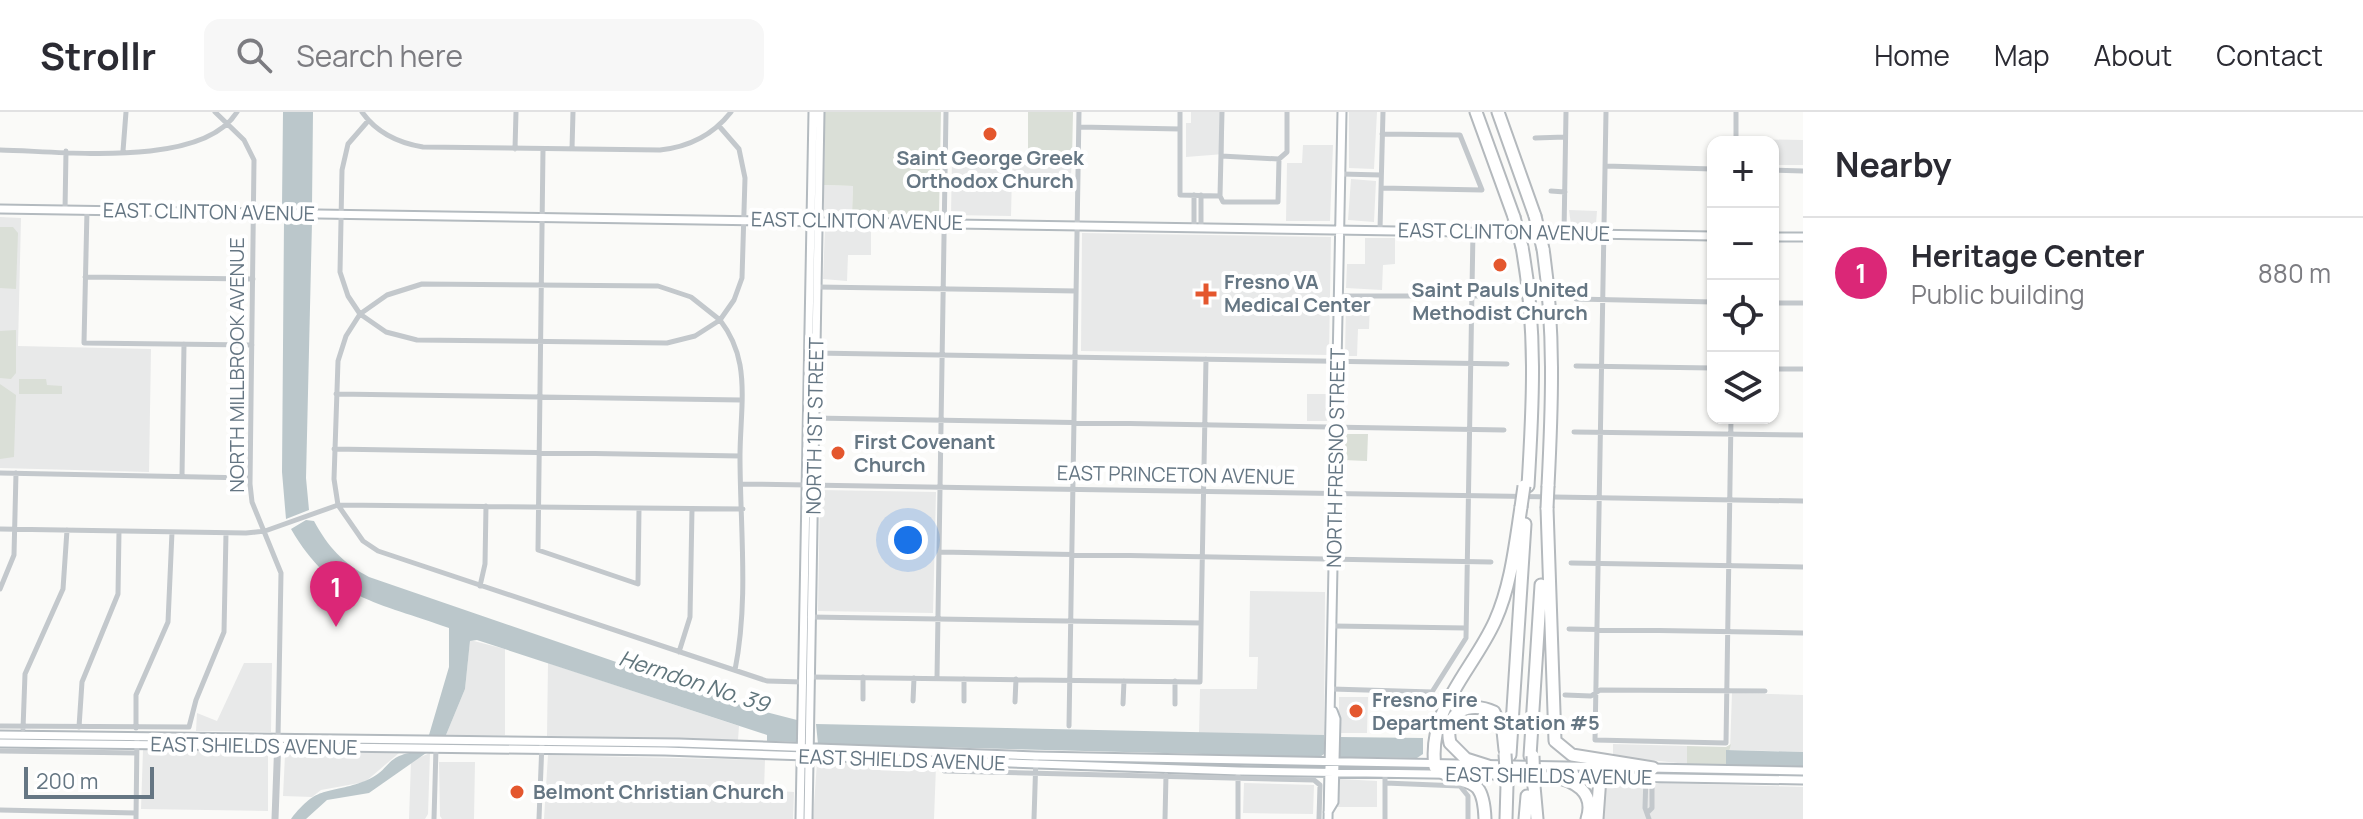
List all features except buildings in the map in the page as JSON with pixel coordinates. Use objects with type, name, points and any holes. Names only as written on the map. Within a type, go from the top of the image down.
[{"type":"highway","points":[[1476,112],[1522,247],[1530,288],[1535,358],[1506,819]]},
{"type":"highway","points":[[1498,112],[1535,216],[1551,302],[1553,369],[1547,508],[1532,713],[1531,786],[1525,819]]},
{"type":"highway","points":[[1485,819],[1479,788],[1466,779],[1445,774],[1434,764],[1442,712],[1501,607],[1524,507]]},
{"type":"highway","points":[[1547,508],[1555,741],[1572,755],[1649,772]]},
{"type":"highway","points":[[1488,766],[1466,759],[1450,743],[1450,726],[1464,708],[1482,706],[1494,712],[1503,731],[1508,755]]},
{"type":"highway","points":[[1589,767],[1600,777],[1597,819]]},
{"type":"highway","points":[[1551,776],[1572,781],[1582,789],[1589,802],[1587,819]]},
{"type":"highway","points":[[1531,786],[1537,819]]},
{"type":"main road","name":"NORTH 1ST STREET","points":[[806,728],[811,677],[808,617],[812,353],[817,287],[813,112]]},
{"type":"main road","name":"NORTH 1ST STREET","points":[[812,353],[809,297],[820,112]]},
{"type":"main road","name":"NORTH FRESNO STREET","points":[[1328,816],[1332,740],[1342,112]]},
{"type":"main road","name":"EAST CLINTON AVENUE","points":[[0,209],[1707,236]]},
{"type":"main road","points":[[1779,237],[1803,237]]},
{"type":"main road","points":[[809,297],[817,287]]},
{"type":"main road","name":"NORTH 1ST STREET","points":[[806,748],[803,682],[804,633],[808,617]]},
{"type":"main road","points":[[804,633],[807,672],[811,677]]},
{"type":"main road","name":"EAST SHIELDS AVENUE","points":[[0,735],[137,741],[457,740],[542,746]]},
{"type":"main road","name":"EAST SHIELDS AVENUE","points":[[0,743],[23,735]]},
{"type":"main road","points":[[379,747],[417,744],[421,740]]},
{"type":"main road","points":[[436,748],[457,740]]},
{"type":"main road","name":"EAST SHIELDS AVENUE","points":[[278,742],[436,748],[806,748],[1036,764],[1238,774],[1331,773],[1385,778],[1445,774],[1600,777],[1649,772],[1803,771]]},
{"type":"main road","points":[[800,819],[806,748]]},
{"type":"main road","points":[[806,748],[808,819]]},
{"type":"main road","name":"EAST SHIELDS AVENUE","points":[[806,748],[944,762],[1036,764],[1331,759],[1589,767],[1803,780]]},
{"type":"main road","points":[[1238,774],[1245,765],[1284,762]]},
{"type":"street","points":[[123,151],[126,112]]},
{"type":"street","name":"NORTH MILLBROOK AVENUE","points":[[215,112],[244,140],[254,160],[250,478],[252,502],[281,573],[275,819]]},
{"type":"street","points":[[0,150],[165,151],[203,142],[229,126],[237,112]]},
{"type":"street","points":[[362,112],[368,121],[410,144],[515,149],[666,150],[695,142],[719,126],[731,112]]},
{"type":"street","points":[[515,149],[516,112]]},
{"type":"street","points":[[572,149],[573,112]]},
{"type":"street","points":[[937,678],[946,112]]},
{"type":"street","points":[[1069,726],[1079,112]]},
{"type":"street","points":[[1180,112],[1180,195],[1220,196]]},
{"type":"street","points":[[1222,112],[1220,196],[1223,202],[1278,202],[1279,159]]},
{"type":"street","points":[[1221,156],[1279,159],[1287,152],[1287,112]]},
{"type":"street","points":[[1380,230],[1383,112]]},
{"type":"street","points":[[1564,233],[1566,112]]},
{"type":"street","points":[[1606,112],[1595,740],[1726,743],[1731,424]]},
{"type":"street","points":[[1736,112],[1736,136]]},
{"type":"street","points":[[368,121],[353,137],[343,157],[340,272],[348,296],[360,314],[378,328],[407,339],[667,343],[695,336],[720,320],[734,300],[742,278],[742,157],[736,143],[719,126]]},
{"type":"street","points":[[1079,127],[1180,129]]},
{"type":"street","points":[[1381,188],[1482,190],[1460,135],[1382,134]]},
{"type":"street","points":[[1535,138],[1565,137]]},
{"type":"street","points":[[543,149],[538,550],[638,584],[639,509]]},
{"type":"street","points":[[65,210],[66,151]]},
{"type":"street","points":[[1605,166],[1707,169]]},
{"type":"street","points":[[1779,170],[1803,171]]},
{"type":"street","points":[[1341,174],[1381,175]]},
{"type":"street","points":[[1551,191],[1565,192]]},
{"type":"street","points":[[1198,195],[1198,227]]},
{"type":"street","points":[[87,210],[84,343],[252,345]]},
{"type":"street","points":[[1332,689],[1432,692],[1466,638],[1473,231]]},
{"type":"street","points":[[85,277],[253,279]]},
{"type":"street","points":[[735,670],[740,644],[743,509],[741,400],[736,350],[720,320],[700,302],[667,288],[542,285],[412,285],[379,299],[360,314],[339,353],[334,449],[338,505],[351,528],[378,551],[767,681],[803,682]]},
{"type":"street","points":[[817,287],[1076,291]]},
{"type":"street","points":[[1339,296],[1502,296]]},
{"type":"street","points":[[1576,299],[1707,302]]},
{"type":"street","points":[[1779,303],[1803,303]]},
{"type":"street","points":[[182,476],[184,344]]},
{"type":"street","points":[[812,353],[1507,364]]},
{"type":"street","points":[[811,677],[1200,682],[1206,359]]},
{"type":"street","points":[[1576,366],[1707,368]]},
{"type":"street","points":[[1779,369],[1803,369]]},
{"type":"street","points":[[336,394],[741,400]]},
{"type":"street","points":[[811,418],[1504,430]]},
{"type":"street","points":[[1574,432],[1803,435]]},
{"type":"street","points":[[334,449],[740,456]]},
{"type":"street","points":[[0,473],[250,478]]},
{"type":"street","points":[[0,589],[14,555],[16,473]]},
{"type":"street","name":"EAST PRINCETON AVENUE","points":[[741,484],[1803,501]]},
{"type":"street","points":[[0,529],[265,531],[338,505],[743,509]]},
{"type":"street","points":[[480,586],[485,564],[486,506]]},
{"type":"street","points":[[679,652],[690,617],[692,509]]},
{"type":"street","points":[[23,735],[25,674],[63,589],[67,530]]},
{"type":"street","points":[[79,727],[82,682],[118,594],[119,531]]},
{"type":"street","points":[[0,810],[136,816],[136,695],[168,622],[172,532]]},
{"type":"street","points":[[0,751],[137,741],[189,727],[194,705],[224,632],[226,533]]},
{"type":"street","points":[[940,552],[1491,562]]},
{"type":"street","points":[[1571,563],[1803,567]]},
{"type":"street","points":[[808,617],[1201,623]]},
{"type":"street","points":[[1333,626],[1466,628]]},
{"type":"street","points":[[1569,629],[1803,633]]},
{"type":"street","points":[[863,677],[863,699]]},
{"type":"street","points":[[913,701],[914,678]]},
{"type":"street","points":[[964,679],[964,701]]},
{"type":"street","points":[[1015,702],[1016,679]]},
{"type":"street","points":[[1123,704],[1124,681]]},
{"type":"street","points":[[1175,681],[1175,704]]},
{"type":"street","points":[[1565,695],[1765,691]]},
{"type":"street","points":[[0,726],[23,735],[79,727],[137,741]]},
{"type":"street","points":[[539,819],[542,746]]},
{"type":"street","points":[[434,819],[436,748]]},
{"type":"street","points":[[1034,819],[1036,764],[1166,775],[1238,774],[1317,780],[1319,819]]},
{"type":"street","points":[[1648,815],[1645,808],[1649,772]]},
{"type":"street","points":[[1238,774],[1238,819]]},
{"type":"street","points":[[1165,819],[1166,775]]},
{"type":"street","points":[[1385,778],[1385,819]]},
{"type":"street","name":"EAST SHIELDS AVENUE","points":[[1385,778],[1455,784],[1468,796],[1468,819]]},
{"type":"shaded area","points":[[283,112],[313,112],[312,206],[282,205]]},
{"type":"shaded area","points":[[825,112],[941,112],[939,215],[852,213],[853,186],[824,185]]},
{"type":"shaded area","points":[[1028,112],[1073,112],[1072,159],[1028,158]]},
{"type":"shaded area","points":[[1191,112],[1224,112],[1224,154],[1186,157],[1186,123],[1191,123]]},
{"type":"shaded area","points":[[1349,112],[1377,112],[1374,169],[1349,168]]},
{"type":"shaded area","points":[[1779,140],[1803,140],[1803,165],[1779,165]]},
{"type":"shaded area","points":[[1303,145],[1333,145],[1330,221],[1286,221],[1287,163],[1302,163]]},
{"type":"shaded area","points":[[952,157],[1072,159],[1071,175],[1012,174],[1011,216],[951,215]]},
{"type":"shaded area","points":[[1351,179],[1376,181],[1374,222],[1348,220]]},
{"type":"shaded area","points":[[824,185],[853,186],[852,213],[824,210]]},
{"type":"shaded area","points":[[1569,210],[1597,211],[1596,224],[1571,225]]},
{"type":"shaded area","points":[[0,217],[21,218],[18,346],[151,349],[149,472],[0,468]]},
{"type":"shaded area","points":[[284,221],[312,222],[306,478],[309,510],[286,519],[282,472]]},
{"type":"shaded area","points":[[0,227],[13,227],[18,233],[16,289],[0,288]]},
{"type":"shaded area","points":[[825,228],[871,229],[871,255],[848,255],[847,281],[823,279]]},
{"type":"shaded area","name":"Fresno VA Medical Center","points":[[1082,233],[1331,237],[1329,355],[1081,351]]},
{"type":"shaded area","points":[[1365,238],[1395,238],[1395,264],[1383,265],[1382,290],[1346,288],[1347,264],[1365,264]]},
{"type":"shaded area","points":[[1346,302],[1370,302],[1369,329],[1358,329],[1357,356],[1345,356]]},
{"type":"shaded area","points":[[16,330],[16,373],[11,379],[0,378],[0,331]]},
{"type":"shaded area","points":[[19,379],[46,379],[47,385],[62,386],[62,394],[19,394]]},
{"type":"shaded area","points":[[0,384],[16,395],[14,457],[0,459]]},
{"type":"shaded area","points":[[1307,394],[1329,394],[1327,421],[1307,421]]},
{"type":"shaded area","points":[[1346,434],[1368,434],[1367,461],[1343,460]]},
{"type":"shaded area","points":[[820,490],[936,492],[933,613],[818,611]]},
{"type":"shaded area","points":[[306,520],[314,521],[337,554],[369,577],[747,707],[797,720],[797,742],[767,741],[767,735],[477,640],[470,641],[465,689],[446,735],[429,735],[449,667],[449,628],[379,604],[340,585],[307,553],[291,529]]},
{"type":"shaded area","points":[[1250,591],[1325,592],[1324,735],[1199,733],[1200,689],[1257,689],[1258,657],[1249,657]]},
{"type":"shaded area","points":[[470,640],[505,649],[505,735],[446,735],[465,689]]},
{"type":"shaded area","points":[[244,663],[272,663],[271,732],[196,731],[197,713],[217,721]]},
{"type":"shaded area","points":[[548,663],[739,726],[738,740],[547,736]]},
{"type":"shaded area","points":[[1732,693],[1803,695],[1803,752],[1730,750]]},
{"type":"shaded area","points":[[1339,697],[1368,697],[1367,733],[1339,733]]},
{"type":"shaded area","points":[[816,724],[1324,735],[1324,754],[1320,757],[818,744]]},
{"type":"shaded area","points":[[1339,737],[1423,738],[1423,754],[1417,758],[1340,757]]},
{"type":"shaded area","points":[[1613,744],[1687,746],[1687,764],[1613,756]]},
{"type":"shaded area","points":[[1731,744],[1726,765],[1687,764],[1687,746],[1726,747]]},
{"type":"shaded area","points":[[143,750],[268,752],[268,811],[141,809]]},
{"type":"shaded area","points":[[1726,750],[1803,752],[1803,766],[1726,765]]},
{"type":"shaded area","points":[[429,751],[369,793],[327,800],[306,819],[291,819],[316,795],[372,778],[402,755]]},
{"type":"shaded area","points":[[288,752],[399,753],[365,782],[321,790],[312,797],[283,796],[285,755]]},
{"type":"shaded area","points":[[430,753],[428,814],[425,819],[409,819],[411,761]]},
{"type":"shaded area","points":[[548,755],[765,760],[764,790],[794,792],[793,819],[544,819]]},
{"type":"shaded area","points":[[439,762],[475,762],[474,819],[442,819],[440,816]]},
{"type":"shaded area","points":[[817,762],[936,766],[934,819],[813,819]]},
{"type":"shaded area","points":[[1339,779],[1377,781],[1377,807],[1337,807]]},
{"type":"shaded area","points":[[1613,782],[1641,788],[1660,783],[1803,787],[1803,819],[1604,819],[1605,789]]},
{"type":"shaded area","points":[[1244,783],[1314,785],[1313,814],[1243,813]]},
{"type":"place","name":"Saint George Greek Orthodox Church","points":[[990,134]]},
{"type":"place","name":"Saint Pauls United Methodist Church","points":[[1500,265]]},
{"type":"place","name":"Fresno VA Medical Center","points":[[1206,294]]},
{"type":"place","name":"First Covenant Church","points":[[838,453]]},
{"type":"place","name":"Heritage Center","points":[[336,627]]},
{"type":"place","name":"Fresno Fire Department Station #5","points":[[1356,711]]},
{"type":"place","name":"Belmont Christian Church","points":[[517,792]]},
{"type":"water label","name":"Herndon No. 39","points":[[694,681]]}]
